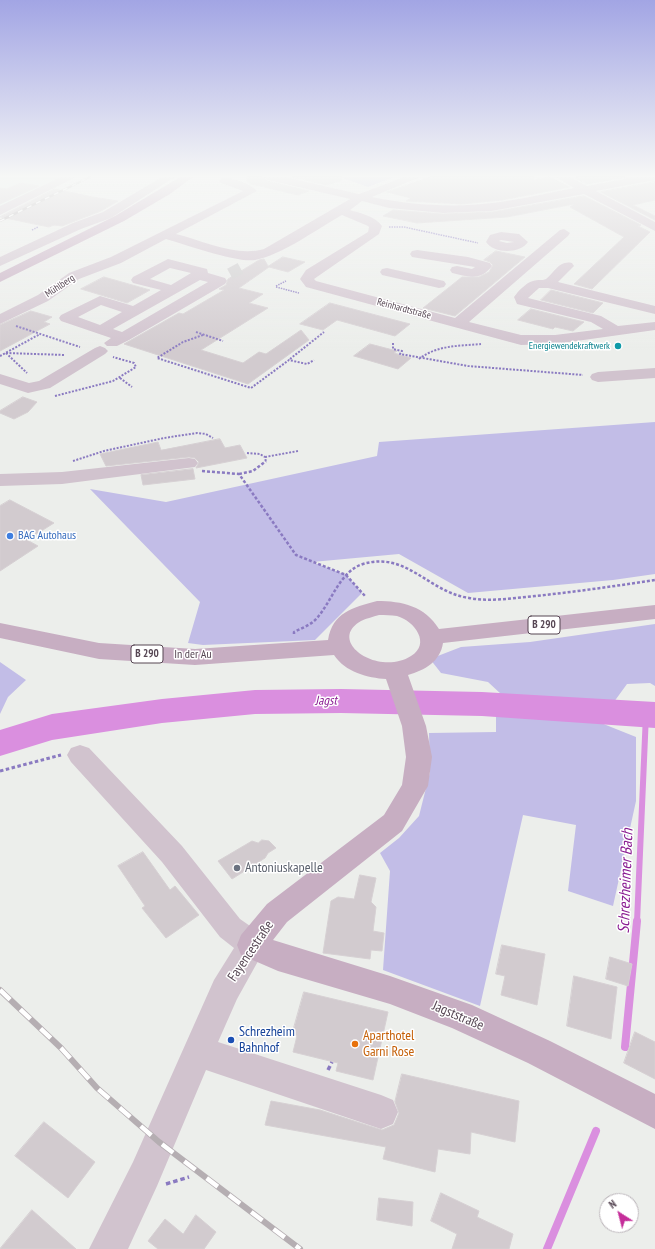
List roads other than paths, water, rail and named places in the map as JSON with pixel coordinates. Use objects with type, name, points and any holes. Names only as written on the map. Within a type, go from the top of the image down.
[{"type":"main road","points":[[0,278],[88,235]]},
{"type":"main road","points":[[377,608],[400,610],[419,618],[428,627],[432,637],[432,646],[428,655],[420,663],[408,668],[397,680],[380,671],[355,663],[345,656],[340,647],[338,636],[342,626],[350,617],[363,611],[377,608]]},
{"type":"main road","name":"B 290","points":[[432,637],[655,612]]},
{"type":"main road","name":"In der Au","points":[[0,630],[12,634],[106,652],[195,657],[340,647]]},
{"type":"main road","name":"Fayencestraße","points":[[252,945],[277,913],[393,823],[415,786],[419,757],[414,726],[397,680]]},
{"type":"main road","name":"Jagststraße","points":[[252,945],[278,957],[390,990],[461,1016],[539,1052],[655,1112]]},
{"type":"street","points":[[0,262],[57,235]]},
{"type":"street","name":"Mühlberg","points":[[0,320],[43,298],[74,276],[116,260],[164,235]]},
{"type":"street","points":[[166,235],[239,255],[254,256],[268,252],[297,235]]},
{"type":"street","name":"Reinhardtstraße","points":[[371,235],[311,273],[307,279],[311,284],[356,296],[400,294],[458,323],[517,338],[543,342],[567,340],[615,331],[655,326]]},
{"type":"street","points":[[458,323],[561,235]]},
{"type":"street","points":[[497,245],[492,240],[501,236],[510,236],[520,240],[521,244],[511,247],[539,254]]},
{"type":"street","points":[[400,262],[425,268],[461,267],[417,254]]},
{"type":"street","points":[[0,379],[28,388],[40,386],[254,261],[254,256]]},
{"type":"street","points":[[134,311],[100,300],[66,318],[101,330],[202,272],[168,263],[138,280],[172,289]]},
{"type":"street","points":[[548,284],[567,266]]},
{"type":"street","points":[[400,294],[412,278],[425,268]]},
{"type":"street","points":[[387,272],[439,284]]},
{"type":"street","points":[[198,275],[230,274]]},
{"type":"street","points":[[356,296],[373,284]]},
{"type":"street","points":[[615,331],[605,322],[522,300],[521,297],[536,284],[548,284],[655,310]]},
{"type":"street","points":[[101,330],[107,347]]},
{"type":"street","points":[[598,377],[655,373]]},
{"type":"street","points":[[0,480],[47,478],[189,463]]},
{"type":"street","points":[[80,755],[172,854],[230,928],[252,945]]},
{"type":"street","name":"Fayencestraße","points":[[108,1249],[118,1233],[145,1174],[225,990],[252,945]]},
{"type":"street","points":[[199,1052],[381,1112]]},
{"type":"waterway","name":"Jagst","points":[[0,743],[52,727],[162,711],[255,702],[341,701],[482,704],[655,715]]},
{"type":"waterway","name":"Schrezheimer Bach","points":[[637,922],[646,714],[655,721]]},
{"type":"waterway","name":"Schrezheimer Bach","points":[[625,1047],[637,921]]},
{"type":"waterway","name":"Schrezheimer Bach","points":[[547,1249],[596,1131]]},
{"type":"tunnel","points":[[230,274],[241,268]]},
{"type":"railway","points":[[0,990],[61,1048],[97,1088],[159,1142],[300,1249]]},
{"type":"place","name":"Energiewendekraftwerk","points":[[618,346]]},
{"type":"place","name":"BAG Autohaus","points":[[10,536]]},
{"type":"place","name":"Antoniuskapelle","points":[[237,868]]},
{"type":"place","name":"Schrezheim Bahnhof","points":[[231,1040]]},
{"type":"place","name":"Aparthotel Garni Rose","points":[[355,1044]]}]
